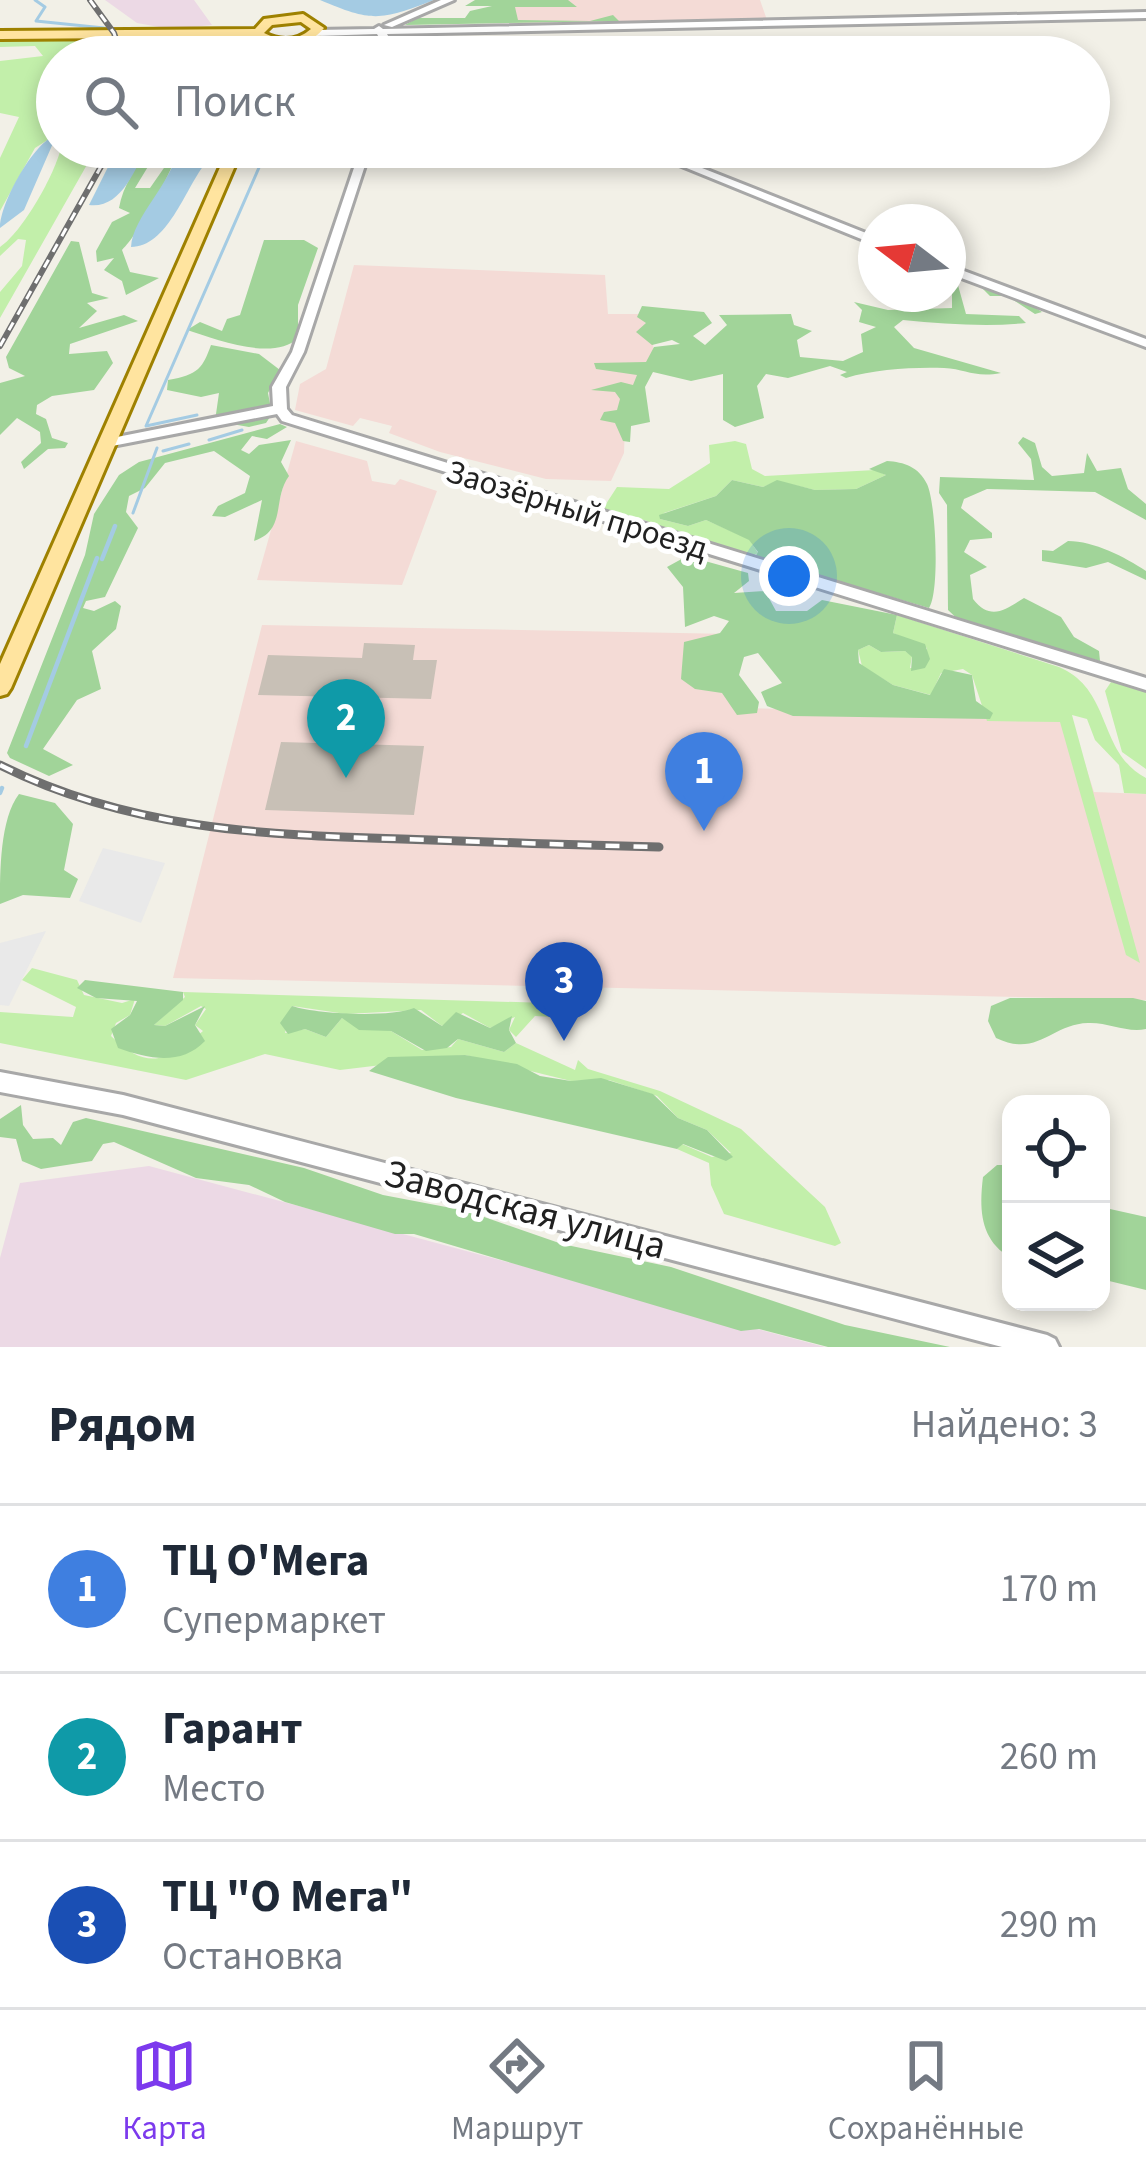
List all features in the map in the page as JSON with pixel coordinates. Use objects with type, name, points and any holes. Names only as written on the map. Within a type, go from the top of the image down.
[{"type":"main road","points":[[0,34],[303,19],[320,31]]},
{"type":"main road","points":[[264,23],[272,36]]},
{"type":"main road","points":[[308,36],[320,31]]},
{"type":"main road","points":[[0,688],[227,168]]},
{"type":"street","points":[[379,29],[449,0]]},
{"type":"street","points":[[320,31],[1146,15]]},
{"type":"street","points":[[379,29],[383,36]]},
{"type":"street","points":[[107,443],[280,409],[279,387],[298,352],[359,168]]},
{"type":"street","points":[[693,168],[858,234]]},
{"type":"street","points":[[966,276],[1146,343]]},
{"type":"street","name":"Заозёрный проезд","points":[[280,409],[301,426],[1146,684]]},
{"type":"street","name":"Заводская улица","points":[[0,1082],[122,1105],[1047,1347]]},
{"type":"shaded area","points":[[105,0],[194,0],[212,25],[170,29],[137,23]]},
{"type":"shaded area","points":[[509,0],[760,0],[767,20],[507,23]]},
{"type":"shaded area","points":[[354,265],[605,275],[608,314],[652,314],[654,367],[644,373],[645,395],[626,395],[624,453],[611,481],[546,479],[440,452],[389,433],[392,426],[360,418],[353,426],[295,410],[300,384],[326,369]]},
{"type":"shaded area","points":[[296,441],[367,461],[372,481],[395,485],[400,479],[437,491],[402,585],[257,580]]},
{"type":"shaded area","points":[[262,625],[732,634],[738,708],[1069,714],[1094,792],[1146,794],[1146,1000],[173,978]]},
{"type":"shaded area","points":[[103,848],[165,863],[141,923],[79,901]]},
{"type":"shaded area","points":[[46,931],[9,1006],[0,1005],[0,943]]},
{"type":"shaded area","points":[[149,1166],[825,1347],[0,1347],[0,1258],[20,1183]]},
{"type":"green space","points":[[475,0],[568,0],[577,7],[515,7],[518,20],[590,21],[613,15],[619,21],[405,25],[417,18],[465,18],[470,11],[492,6],[465,6]]},
{"type":"green space","points":[[0,37],[36,37],[36,47],[0,47]]},
{"type":"green space","points":[[36,57],[36,147],[0,211],[0,158],[19,117],[0,113],[0,61]]},
{"type":"green space","points":[[53,168],[85,168],[0,318],[0,292],[22,266],[26,240],[18,239],[0,256],[0,247],[18,229]]},
{"type":"green space","points":[[136,168],[147,168],[135,188],[150,188],[164,168],[171,168],[155,202],[122,250],[130,272],[159,278],[126,295],[122,281],[104,270],[114,258],[97,262],[96,251],[112,222],[130,213],[119,208]]},
{"type":"green space","points":[[264,240],[304,240],[318,248],[298,305],[298,338],[287,345],[260,348],[187,330],[200,322],[222,331],[227,319],[240,315]]},
{"type":"green space","points":[[71,241],[79,242],[92,293],[109,298],[87,303],[97,311],[79,328],[124,315],[138,321],[70,344],[69,354],[107,351],[113,363],[94,390],[52,396],[37,405],[36,414],[46,419],[52,438],[68,443],[65,448],[48,449],[24,469],[21,462],[41,443],[40,432],[17,418],[0,435],[0,383],[25,376],[9,368],[6,357]]},
{"type":"green space","points":[[966,278],[1006,289],[1042,312],[1035,314],[1007,296],[990,296]]},
{"type":"green space","points":[[642,306],[704,312],[712,323],[693,336],[705,345],[727,325],[719,315],[791,314],[794,325],[812,331],[797,340],[800,357],[843,361],[863,352],[861,334],[876,327],[859,322],[862,312],[965,312],[1019,316],[1026,323],[903,320],[894,327],[914,348],[1001,373],[920,368],[846,378],[840,375],[847,372],[830,366],[788,378],[766,374],[757,386],[764,418],[735,427],[723,420],[723,374],[691,381],[653,372],[645,387],[650,422],[631,426],[630,442],[623,441],[615,423],[600,420],[604,412],[617,410],[620,399],[615,392],[591,390],[621,382],[633,385],[637,375],[596,369],[594,363],[646,362],[654,347],[680,344],[672,340],[652,345],[636,332],[646,323],[637,317]]},
{"type":"green space","points":[[211,345],[259,354],[280,370],[268,393],[272,414],[266,423],[249,427],[215,421],[219,393],[201,397],[167,390],[168,380],[198,369]]},
{"type":"green space","points":[[280,424],[287,427],[267,439],[252,436],[241,450],[249,454],[259,445],[291,440],[281,462],[289,476],[275,522],[254,541],[262,500],[225,517],[212,516],[218,506],[245,493],[250,476],[214,451],[165,463],[145,488],[129,496],[126,512],[138,528],[105,597],[86,601],[83,608],[94,611],[115,601],[121,606],[116,629],[92,651],[101,689],[77,700],[43,749],[73,765],[49,776],[10,758],[7,753],[85,555],[94,514],[119,475],[139,462]]},
{"type":"green space","points":[[1023,437],[1035,443],[1042,467],[1052,476],[1084,473],[1087,453],[1097,471],[1121,468],[1128,489],[1146,504],[1146,520],[1095,492],[987,489],[964,499],[961,508],[992,533],[992,538],[970,540],[964,552],[987,567],[970,575],[973,599],[992,612],[1024,598],[1061,617],[1074,637],[1099,651],[1100,661],[964,625],[948,610],[947,505],[939,493],[940,477],[1034,480],[1031,459],[1018,443]]},
{"type":"green space","points":[[746,444],[752,469],[765,476],[875,470],[886,475],[856,489],[815,490],[777,481],[763,487],[732,480],[716,496],[664,513],[660,519],[688,526],[706,520],[749,539],[758,553],[748,558],[644,520],[609,515],[604,507],[617,487],[669,489],[710,463],[709,445]]},
{"type":"green space","points":[[887,461],[915,470],[930,494],[936,567],[929,608],[755,557],[758,552],[749,540],[706,520],[688,526],[659,515],[716,496],[732,480],[763,487],[777,480],[815,490],[856,489],[886,475],[869,469]]},
{"type":"green space","points":[[1068,541],[1119,555],[1146,571],[1146,580],[1108,562],[1086,568],[1042,561],[1042,550],[1053,551]]},
{"type":"green space","points":[[687,556],[748,573],[749,581],[734,593],[765,591],[776,611],[807,611],[822,600],[897,615],[893,633],[925,644],[930,659],[925,668],[911,671],[912,657],[905,651],[881,652],[869,645],[858,650],[859,663],[893,685],[930,695],[944,669],[972,675],[976,701],[993,713],[990,719],[793,716],[767,706],[761,692],[782,683],[758,653],[744,657],[739,675],[759,702],[757,713],[737,715],[722,693],[695,689],[681,679],[684,642],[720,633],[729,621],[714,616],[685,627],[683,587],[667,567]]},
{"type":"green space","points":[[897,615],[1059,667],[1088,690],[1119,753],[1146,778],[1146,794],[1124,793],[1119,765],[1095,740],[1087,719],[1072,715],[1140,963],[1126,955],[1060,722],[987,721],[972,675],[963,669],[941,673],[931,695],[893,685],[862,666],[858,650],[869,645],[881,652],[905,651],[912,656],[910,668],[925,668],[927,648],[893,633]]},
{"type":"green space","points":[[1111,682],[1146,690],[1146,769],[1122,752],[1105,691]]},
{"type":"green space","points":[[19,794],[55,803],[73,824],[64,870],[78,879],[70,898],[23,895],[0,904],[5,831]]},
{"type":"green space","points":[[32,968],[77,980],[84,995],[122,1003],[135,999],[130,1015],[116,1023],[111,1036],[147,1058],[179,1050],[203,1031],[195,1025],[206,1009],[201,1006],[165,1026],[154,1025],[185,997],[183,992],[580,1004],[572,1018],[535,1016],[516,1037],[509,1030],[515,1017],[490,1028],[463,1013],[442,1026],[421,1010],[346,1014],[292,1006],[285,1033],[305,1029],[326,1037],[342,1018],[391,1031],[422,1050],[451,1047],[458,1039],[504,1052],[516,1043],[575,1070],[578,1060],[588,1069],[660,1091],[741,1129],[825,1207],[841,1243],[835,1246],[724,1214],[711,1185],[709,1163],[677,1149],[682,1144],[712,1157],[731,1153],[707,1130],[678,1118],[657,1096],[609,1080],[571,1081],[465,1055],[340,1070],[265,1054],[186,1080],[0,1043],[0,1012],[73,1017],[76,1007],[22,980]]},
{"type":"green space","points":[[85,980],[183,992],[183,1000],[154,1025],[165,1026],[205,1006],[195,1025],[205,1041],[186,1054],[164,1058],[118,1048],[111,1029],[130,1015],[137,1001],[96,998],[77,988]]},
{"type":"green space","points":[[1010,998],[1133,998],[1146,1001],[1146,1029],[1088,1023],[1034,1042],[1010,1043],[996,1038],[988,1021],[991,1006]]},
{"type":"green space","points":[[292,1006],[353,1014],[414,1008],[442,1026],[456,1012],[490,1028],[512,1016],[509,1030],[516,1043],[504,1052],[458,1039],[447,1048],[426,1051],[391,1031],[359,1030],[342,1018],[326,1037],[305,1029],[288,1034],[280,1023]]},
{"type":"green space","points":[[465,1055],[517,1064],[540,1076],[571,1081],[601,1078],[653,1094],[678,1118],[707,1130],[733,1157],[726,1161],[683,1144],[677,1149],[456,1098],[369,1071],[388,1057]]},
{"type":"green space","points":[[21,1105],[23,1125],[33,1139],[53,1138],[61,1145],[73,1122],[86,1118],[304,1168],[383,1195],[467,1211],[562,1244],[671,1267],[845,1325],[950,1347],[828,1347],[759,1329],[741,1331],[414,1234],[395,1234],[285,1202],[249,1185],[196,1178],[114,1142],[103,1144],[92,1161],[41,1169],[22,1161],[16,1139],[0,1137],[0,1119]]},
{"type":"green space","points":[[1002,1165],[1002,1252],[987,1233],[981,1201],[983,1177]]},
{"type":"green space","points":[[1110,1209],[1146,1217],[1146,1290],[1110,1281]]},
{"type":"water","points":[[320,0],[434,0],[376,16]]},
{"type":"water","points":[[36,152],[36,168],[42,168],[24,210],[0,228],[1,217]]},
{"type":"water","points":[[108,168],[136,168],[118,195],[89,205]]},
{"type":"water","points":[[171,168],[202,168],[165,228],[144,245],[131,247],[138,224]]},
{"type":"building","points":[[364,643],[415,645],[413,660],[437,660],[431,699],[258,695],[268,655],[362,658]]},
{"type":"building","points":[[281,742],[424,746],[414,815],[265,810]]},
{"type":"waterway","points":[[35,0],[45,7],[36,21],[104,28]]},
{"type":"waterway","points":[[197,415],[146,426],[259,168]]},
{"type":"waterway","points":[[209,440],[242,430]]},
{"type":"waterway","points":[[163,451],[189,444]]},
{"type":"waterway","points":[[133,513],[157,448]]},
{"type":"waterway","points":[[102,559],[115,526]]},
{"type":"waterway","points":[[26,746],[97,558]]},
{"type":"waterway","points":[[0,793],[2,788]]},
{"type":"railway","points":[[90,0],[115,36]]},
{"type":"railway","points":[[0,346],[100,168]]},
{"type":"railway","points":[[0,765],[97,803],[247,831],[659,847]]},
{"type":"place","name":"Гарант","points":[[346,778]]},
{"type":"place","name":"ТЦ О'Мега","points":[[704,831]]},
{"type":"place","name":"ТЦ \"О Мега\"","points":[[564,1041]]}]
